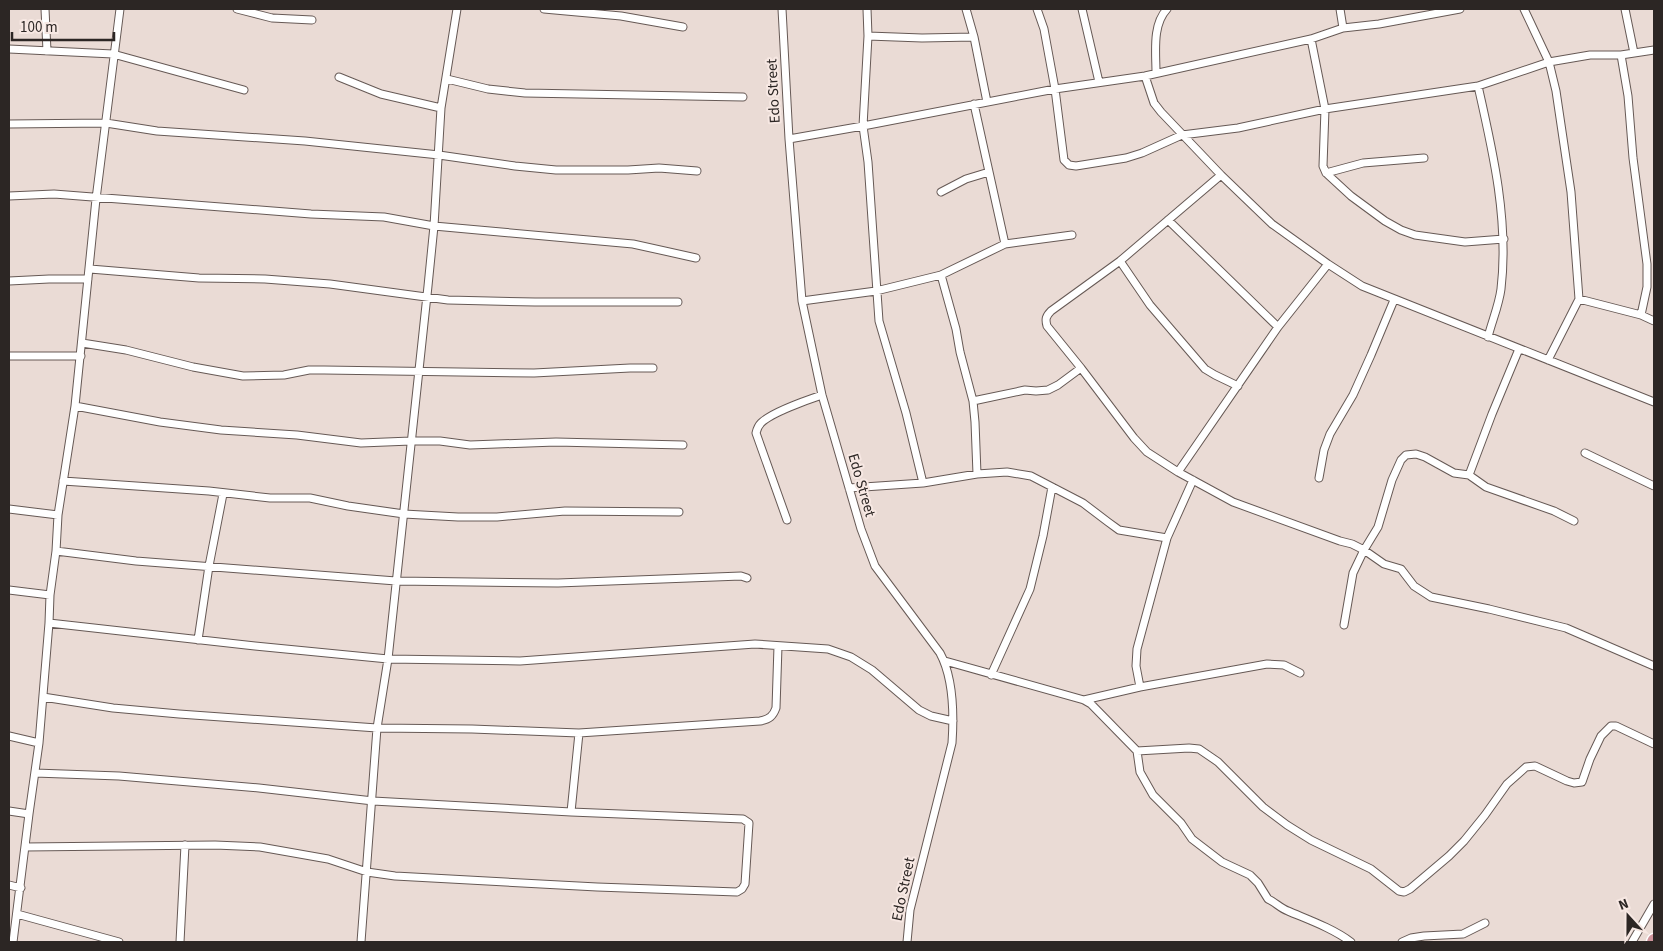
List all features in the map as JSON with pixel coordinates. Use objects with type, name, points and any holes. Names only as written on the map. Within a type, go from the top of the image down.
[{"type":"street","points":[[45,9],[46,51]]},
{"type":"street","points":[[13,942],[39,743],[58,515],[75,406],[96,199],[120,9]]},
{"type":"street","points":[[237,9],[272,18],[312,20]]},
{"type":"street","points":[[361,942],[377,728],[388,659],[427,297],[434,226],[441,108],[457,9]]},
{"type":"street","points":[[544,9],[621,16],[683,27]]},
{"type":"street","name":"Edo Street","points":[[782,9],[789,139],[802,301],[822,395],[848,488],[875,566],[944,661],[950,684],[953,721],[952,743],[910,910],[907,942]]},
{"type":"street","points":[[867,9],[868,36],[863,126],[868,162],[879,321],[906,413],[923,483]]},
{"type":"street","points":[[966,9],[974,37],[987,102]]},
{"type":"street","points":[[1037,9],[1044,29],[1055,89],[1064,160],[1069,165],[1076,166],[1126,158],[1182,135],[1238,128],[1324,108],[1478,86],[1549,62],[1590,55],[1621,55],[1654,50]]},
{"type":"street","points":[[1082,9],[1099,82]]},
{"type":"street","points":[[1156,73],[1158,28],[1161,16],[1168,9]]},
{"type":"street","points":[[1340,9],[1343,28]]},
{"type":"street","points":[[789,139],[1055,89],[1145,76],[1311,39],[1343,28],[1380,24],[1460,9]]},
{"type":"street","points":[[1524,9],[1549,62],[1563,127],[1571,192],[1579,299],[1548,360]]},
{"type":"street","points":[[1626,9],[1634,53]]},
{"type":"street","points":[[868,36],[974,37]]},
{"type":"street","points":[[1311,39],[1324,108],[1323,166],[1326,173],[1351,196],[1384,221],[1415,235],[1465,242],[1504,239]]},
{"type":"street","points":[[9,49],[113,54],[244,90]]},
{"type":"street","points":[[1621,55],[1628,96],[1634,166],[1647,264],[1647,287],[1641,316]]},
{"type":"street","points":[[1145,76],[1154,103],[1182,135],[1272,224],[1362,286],[1654,402]]},
{"type":"street","points":[[339,77],[381,94],[441,108]]},
{"type":"street","points":[[447,79],[488,89],[525,93],[742,97]]},
{"type":"street","points":[[1478,86],[1495,162],[1504,239],[1500,291],[1488,337]]},
{"type":"street","points":[[974,104],[1005,244]]},
{"type":"street","points":[[9,124],[106,123],[157,131],[304,141],[439,155],[556,170],[659,168],[697,171]]},
{"type":"street","points":[[1326,173],[1363,163],[1424,158]]},
{"type":"street","points":[[941,192],[966,179],[989,172]]},
{"type":"street","points":[[1222,175],[1120,261],[1047,315],[1047,326],[1134,438],[1147,452],[1178,472],[1233,502],[1340,542],[1352,544],[1384,564],[1401,569],[1414,586],[1431,597],[1566,628],[1654,666]]},
{"type":"street","points":[[9,196],[54,194],[96,199],[310,214],[384,217],[434,226],[633,244],[696,258]]},
{"type":"street","points":[[1168,220],[1278,327]]},
{"type":"street","points":[[802,301],[876,291],[941,275],[1005,244],[1072,235]]},
{"type":"street","points":[[1120,261],[1150,304],[1205,369],[1238,386]]},
{"type":"street","points":[[1178,472],[1278,327],[1328,264]]},
{"type":"street","points":[[90,269],[199,278],[330,284],[448,300],[678,302]]},
{"type":"street","points":[[941,275],[973,401],[978,474]]},
{"type":"street","points":[[9,281],[88,279]]},
{"type":"street","points":[[1579,299],[1654,321]]},
{"type":"street","points":[[1319,478],[1324,450],[1330,434],[1353,395],[1394,300]]},
{"type":"street","points":[[82,343],[126,350],[193,367],[244,376],[284,375],[309,370],[534,373],[653,368]]},
{"type":"street","points":[[1469,475],[1518,349]]},
{"type":"street","points":[[9,356],[81,356]]},
{"type":"street","points":[[973,401],[1025,390],[1048,390],[1081,368]]},
{"type":"street","points":[[787,520],[756,434],[762,421],[795,405],[822,395]]},
{"type":"street","points":[[75,406],[160,422],[221,430],[297,435],[361,443],[440,441],[470,445],[556,442],[683,445]]},
{"type":"street","points":[[1585,453],[1654,486]]},
{"type":"street","points":[[1344,625],[1350,581],[1364,550],[1378,527],[1392,480],[1403,457],[1416,454],[1426,457],[1454,473],[1469,475],[1486,487],[1554,511],[1574,521]]},
{"type":"street","points":[[848,488],[923,483],[978,474],[1007,472],[1031,476],[1083,502],[1120,530],[1167,538]]},
{"type":"street","points":[[1140,688],[1136,666],[1137,649],[1167,538],[1193,480]]},
{"type":"street","points":[[63,481],[209,491],[270,498],[310,498],[348,506],[404,514],[458,518],[565,511],[679,512]]},
{"type":"street","points":[[991,675],[1030,589],[1043,536],[1052,487]]},
{"type":"street","points":[[198,640],[209,566],[223,494]]},
{"type":"street","points":[[9,509],[58,515]]},
{"type":"street","points":[[56,551],[136,561],[396,581],[558,583],[741,576],[747,578]]},
{"type":"street","points":[[9,590],[50,594]]},
{"type":"street","points":[[49,622],[198,640],[388,659],[520,661],[755,644],[828,649],[851,657],[872,670],[918,710],[931,716],[953,721]]},
{"type":"street","points":[[43,697],[113,708],[377,728],[579,733],[767,720],[773,716],[776,708],[778,646]]},
{"type":"street","points":[[944,661],[1084,700],[1091,704],[1137,751],[1138,765],[1147,786],[1153,795],[1181,823],[1192,839],[1222,862],[1250,875],[1258,883],[1268,899],[1286,911],[1339,934],[1351,942]]},
{"type":"street","points":[[1084,700],[1268,664],[1284,665],[1300,673]]},
{"type":"street","points":[[1137,751],[1199,749],[1218,762],[1263,807],[1287,825],[1311,840],[1371,869],[1398,891],[1404,892],[1449,856],[1485,815],[1507,784],[1526,767],[1535,766],[1567,781],[1574,783],[1582,782],[1601,736],[1611,726],[1616,726],[1654,744]]},
{"type":"street","points":[[571,812],[579,733]]},
{"type":"street","points":[[9,736],[39,743]]},
{"type":"street","points":[[25,847],[215,845],[260,847],[328,859],[367,872],[417,878],[737,892],[742,890],[745,884],[749,823],[743,819],[373,801],[259,788],[119,776],[35,773]]},
{"type":"street","points":[[9,811],[29,814]]},
{"type":"street","points":[[180,942],[185,846]]},
{"type":"street","points":[[9,885],[21,888]]},
{"type":"street","points":[[1632,942],[1654,904]]},
{"type":"street","points":[[17,914],[119,942]]},
{"type":"street","points":[[1402,942],[1424,936],[1463,934],[1485,923]]}]
